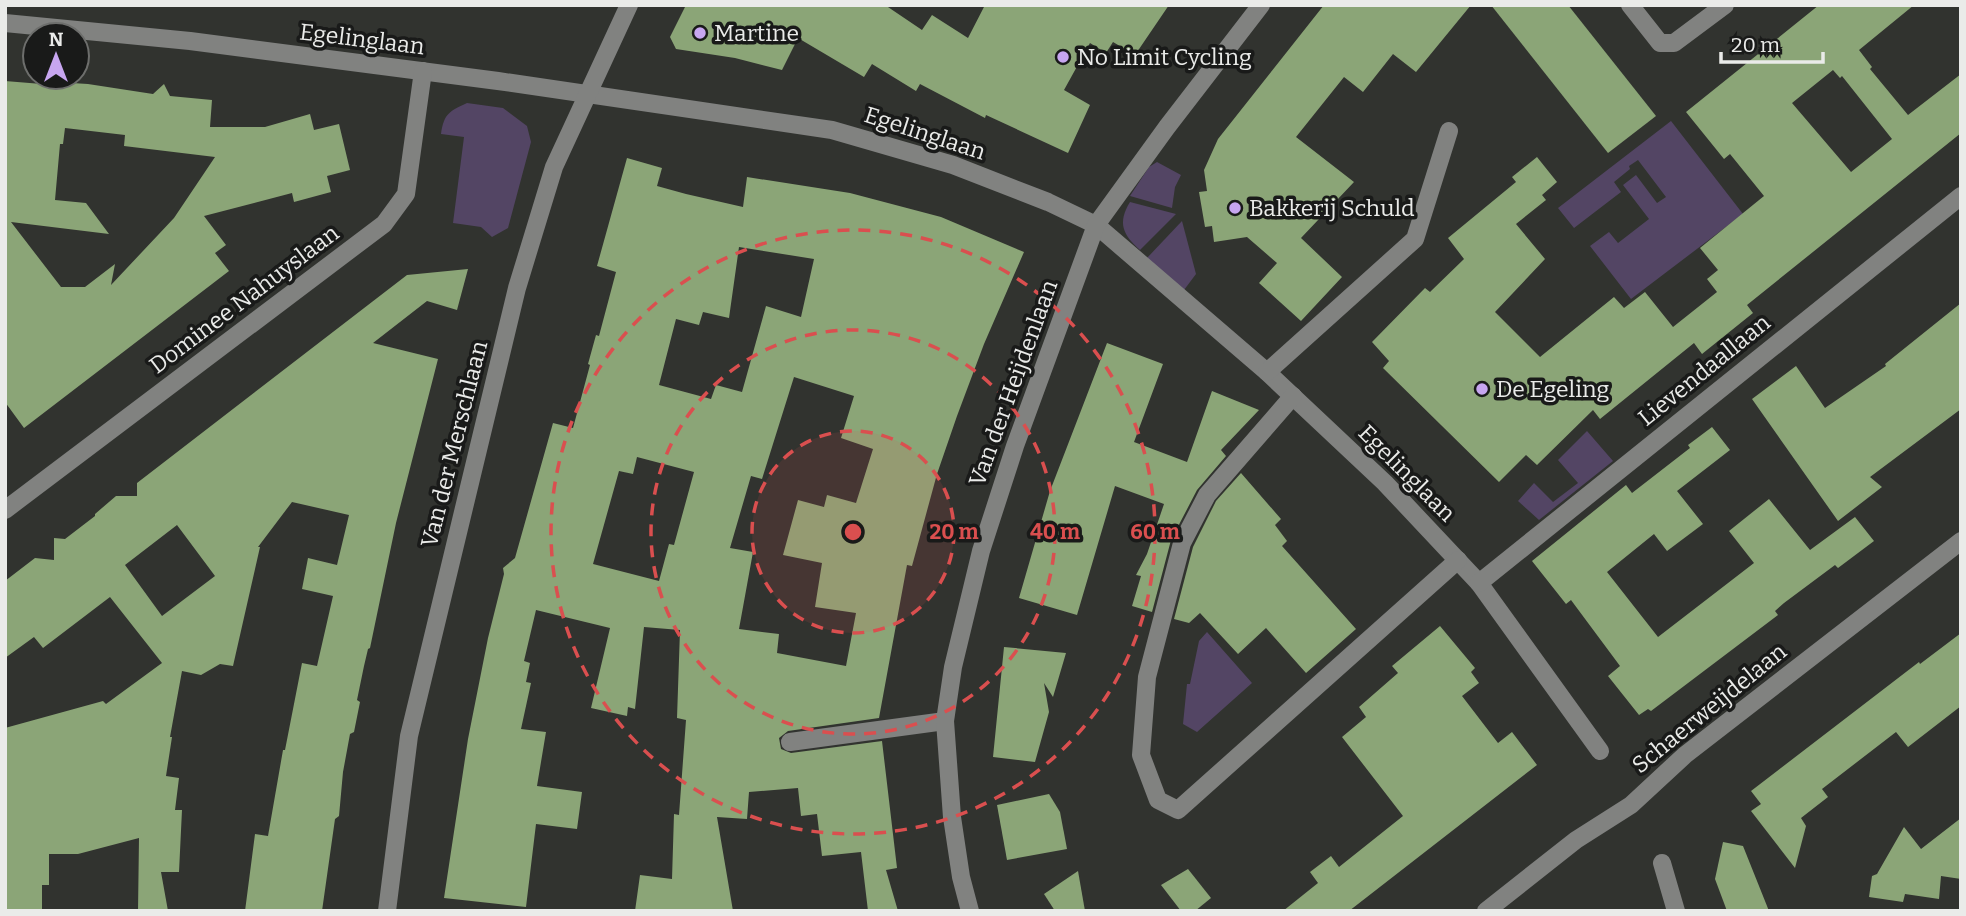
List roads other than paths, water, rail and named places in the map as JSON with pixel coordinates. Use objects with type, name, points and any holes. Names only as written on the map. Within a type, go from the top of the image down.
[{"type":"street","name":"Van der Merschlaan","points":[[387,911],[409,736],[517,288],[554,167],[629,5]]},
{"type":"street","name":"Van der Heijdenlaan","points":[[970,911],[961,877],[952,817],[945,721],[953,667],[981,551],[1015,446],[1096,225],[1175,116],[1261,5]]},
{"type":"street","points":[[1630,5],[1660,43],[1674,43],[1725,5]]},
{"type":"street","name":"Egelinglaan","points":[[5,23],[190,41],[423,71],[832,130],[953,165],[1048,202],[1096,225],[1267,372],[1385,483],[1479,583],[1600,751]]},
{"type":"street","name":"Dominee Nahuyslaan","points":[[5,510],[384,224],[406,194],[423,71]]},
{"type":"street","points":[[1267,372],[1415,239],[1449,131]]},
{"type":"street","name":"Lievendaallaan","points":[[1479,583],[1961,196]]},
{"type":"street","points":[[1293,396],[1207,495],[1181,543],[1147,677],[1141,755],[1158,800],[1178,810],[1458,560]]},
{"type":"street","name":"Schaerweijdelaan","points":[[1486,911],[1576,840],[1631,805],[1685,755],[1961,541]]},
{"type":"street","points":[[790,742],[945,721]]},
{"type":"street","points":[[1662,863],[1676,911]]},
{"type":"place","name":"Martine","points":[[700,33]]},
{"type":"place","name":"No Limit Cycling","points":[[1063,57]]},
{"type":"place","name":"Bakkerij Schuld","points":[[1235,208]]},
{"type":"place","name":"De Egeling","points":[[1482,389]]}]
